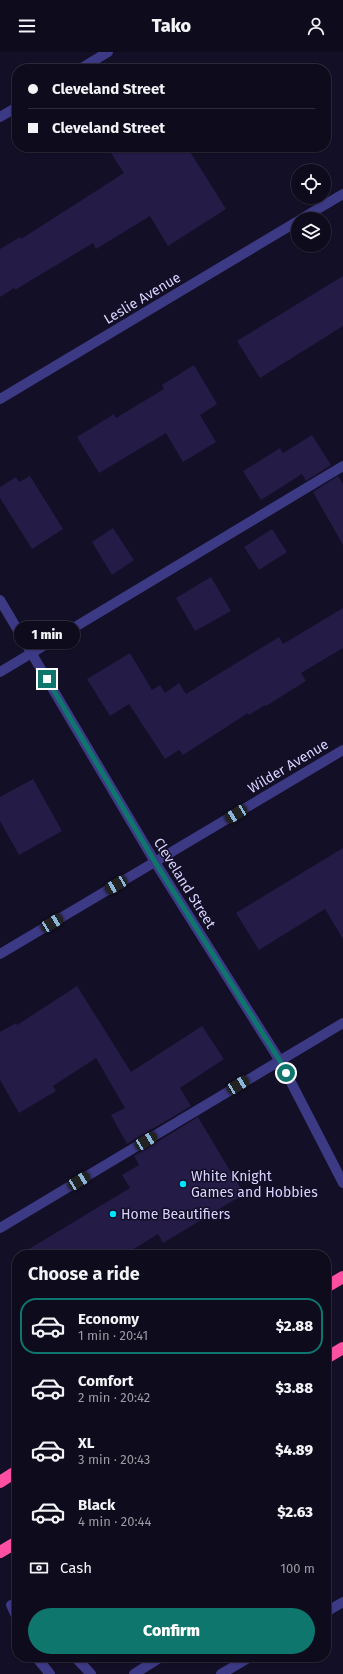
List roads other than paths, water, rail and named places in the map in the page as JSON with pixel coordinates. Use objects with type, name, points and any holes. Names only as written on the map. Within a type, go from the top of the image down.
[{"type":"highway","points":[[331,1284],[343,1277]]},
{"type":"highway","points":[[331,1355],[343,1348]]},
{"type":"highway","points":[[0,1482],[12,1475]]},
{"type":"highway","points":[[0,1552],[12,1545]]},
{"type":"street","points":[[88,64],[108,52]]},
{"type":"street","points":[[0,117],[12,110]]},
{"type":"street","name":"Leslie Avenue","points":[[313,212],[343,194]]},
{"type":"street","name":"Leslie Avenue","points":[[0,399],[291,225]]},
{"type":"street","points":[[0,672],[343,466]]},
{"type":"street","name":"Cleveland Street","points":[[0,600],[155,862],[280,1061],[343,1183]]},
{"type":"street","name":"Wilder Avenue","points":[[0,954],[343,750]]},
{"type":"street","points":[[0,1228],[343,1023]]},
{"type":"street","points":[[331,1609],[343,1602]]},
{"type":"street","points":[[40,1662],[50,1674]]},
{"type":"street","points":[[80,1662],[91,1674]]},
{"type":"street","points":[[134,1674],[153,1662]]},
{"type":"street","points":[[221,1674],[241,1662]]},
{"type":"place","name":"White Knight Games and Hobbies","points":[[183,1184]]},
{"type":"place","name":"Home Beautifiers","points":[[113,1214]]}]
